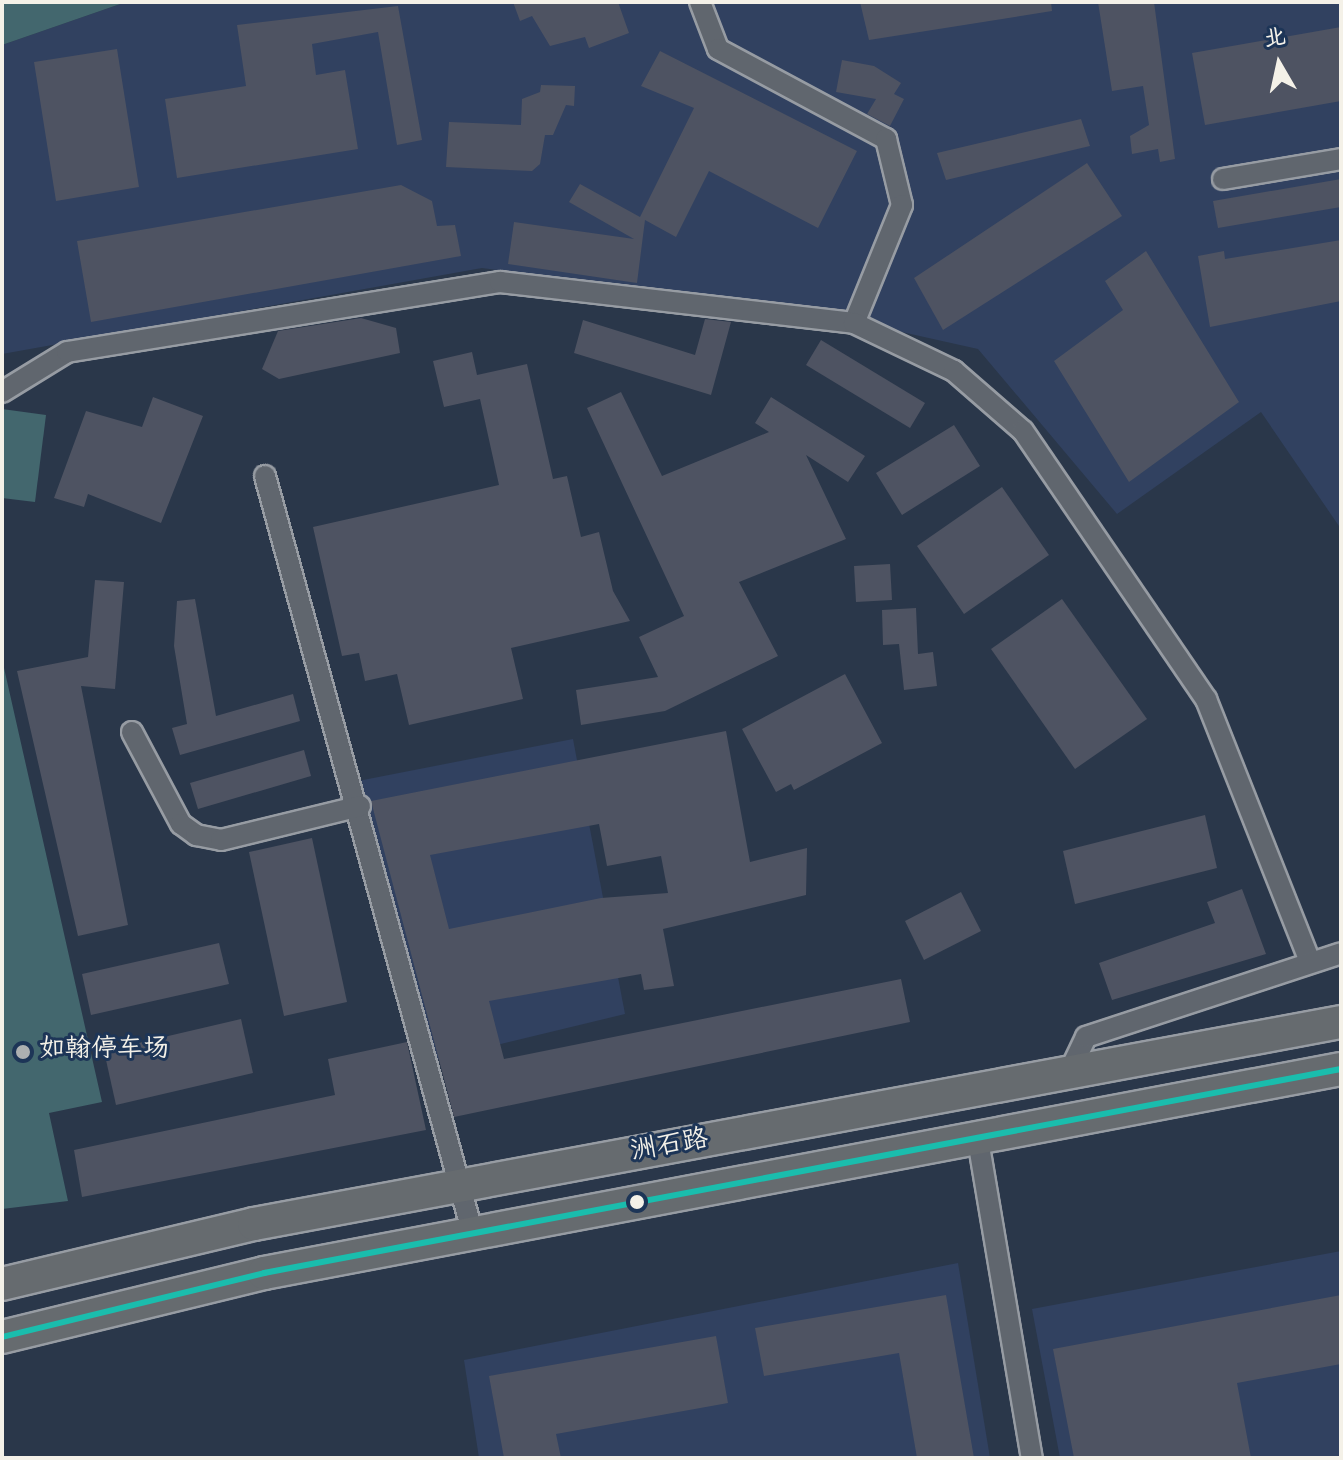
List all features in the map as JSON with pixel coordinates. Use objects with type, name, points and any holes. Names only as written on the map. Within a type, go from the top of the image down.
[{"type":"main road","name":"洲石路","points":[[2,1284],[254,1224],[1067,1077],[1341,1022]]},
{"type":"main road","name":"洲石路","points":[[2,1337],[264,1273],[1341,1069]]},
{"type":"street","points":[[700,2],[718,49],[886,139],[902,205],[854,323]]},
{"type":"street","points":[[1223,179],[1341,159]]},
{"type":"street","points":[[2,392],[67,352],[500,282],[854,323],[954,371],[1023,431],[1206,699],[1309,959]]},
{"type":"street","points":[[265,476],[360,806],[443,1135],[464,1186],[473,1234]]},
{"type":"street","points":[[132,732],[181,824],[196,835],[221,840],[360,806]]},
{"type":"street","points":[[1067,1077],[1086,1037],[1309,959],[1341,953]]},
{"type":"street","points":[[978,1140],[1032,1458]]},
{"type":"shaded area","points":[[126,2],[1341,2],[1341,529],[1261,412],[1117,514],[978,349],[812,312],[482,268],[2,354],[2,45]]},
{"type":"shaded area","points":[[573,739],[625,1014],[431,1061],[358,781]]},
{"type":"shaded area","points":[[1341,1251],[1341,1458],[1060,1458],[1032,1309]]},
{"type":"shaded area","points":[[958,1263],[990,1458],[479,1458],[464,1360]]},
{"type":"green space","points":[[2,2],[126,2],[2,45]]},
{"type":"green space","points":[[2,409],[46,415],[35,502],[2,498]]},
{"type":"green space","points":[[2,659],[102,1102],[49,1113],[68,1201],[2,1209]]},
{"type":"building","points":[[513,2],[618,2],[629,33],[589,48],[585,37],[550,46],[532,16],[520,21]]},
{"type":"building","points":[[860,2],[1051,2],[1052,11],[869,40]]},
{"type":"building","points":[[1098,2],[1154,2],[1175,159],[1160,162],[1158,149],[1132,154],[1130,136],[1149,125],[1143,86],[1112,91]]},
{"type":"building","points":[[398,6],[422,140],[397,145],[378,32],[312,44],[316,75],[345,70],[358,149],[177,178],[165,99],[246,86],[237,25]]},
{"type":"building","points":[[1341,27],[1341,101],[1205,125],[1192,53]]},
{"type":"building","points":[[117,49],[139,187],[56,201],[34,62]]},
{"type":"building","points":[[660,51],[857,151],[818,228],[709,171],[676,237],[645,220],[637,283],[508,264],[514,222],[634,239],[569,202],[580,184],[640,217],[694,108],[641,86]]},
{"type":"building","points":[[842,60],[874,66],[901,83],[894,94],[904,99],[890,126],[867,114],[876,99],[836,92]]},
{"type":"building","points":[[541,85],[575,86],[574,106],[566,105],[553,135],[545,135],[540,164],[532,171],[446,167],[449,122],[521,125],[522,99],[540,92]]},
{"type":"building","points":[[1081,119],[1090,146],[946,180],[937,153]]},
{"type":"building","points":[[1087,163],[1122,216],[943,330],[914,278]]},
{"type":"building","points":[[1341,179],[1341,207],[1218,228],[1213,201]]},
{"type":"building","points":[[401,185],[432,201],[437,226],[455,225],[461,256],[91,322],[77,241]]},
{"type":"building","points":[[1341,240],[1341,301],[1210,327],[1198,256],[1224,251],[1225,259]]},
{"type":"building","points":[[1146,251],[1239,402],[1129,482],[1054,361],[1123,310],[1105,281]]},
{"type":"building","points":[[361,318],[396,328],[400,353],[279,379],[262,369],[278,331]]},
{"type":"building","points":[[705,319],[731,322],[711,395],[574,353],[583,320],[695,355]]},
{"type":"building","points":[[821,340],[925,403],[910,428],[806,365]]},
{"type":"building","points":[[472,352],[477,375],[527,364],[553,479],[567,476],[581,537],[599,532],[613,591],[630,621],[511,648],[523,699],[409,725],[397,674],[365,681],[359,653],[342,656],[313,527],[499,485],[480,399],[444,407],[433,361]]},
{"type":"building","points":[[621,392],[662,476],[769,432],[755,423],[771,397],[865,456],[848,482],[806,455],[846,539],[739,582],[778,656],[665,711],[581,725],[576,690],[658,677],[639,637],[684,616],[587,408]]},
{"type":"building","points":[[153,397],[203,416],[161,523],[88,494],[84,507],[54,498],[86,411],[142,427]]},
{"type":"building","points":[[954,425],[980,466],[902,515],[876,473]]},
{"type":"building","points":[[1002,487],[1049,555],[964,614],[917,546]]},
{"type":"building","points":[[890,564],[892,600],[856,602],[854,566]]},
{"type":"building","points":[[95,580],[124,582],[115,689],[81,686],[128,925],[78,936],[17,671],[88,657]]},
{"type":"building","points":[[195,599],[216,716],[293,694],[300,721],[180,755],[172,728],[187,724],[174,646],[177,601]]},
{"type":"building","points":[[1062,599],[1147,719],[1075,769],[991,649]]},
{"type":"building","points":[[916,608],[918,654],[933,652],[937,686],[904,690],[899,644],[883,645],[882,610]]},
{"type":"building","points":[[845,674],[882,743],[794,790],[791,784],[776,792],[742,729]]},
{"type":"building","points":[[726,731],[750,862],[807,848],[806,895],[663,929],[674,986],[644,990],[641,974],[489,1001],[504,1059],[901,979],[910,1022],[454,1117],[371,801]],"holes":[[[599,824],[607,866],[661,856],[668,893],[601,898],[449,929],[430,855]]]},
{"type":"building","points":[[304,750],[311,776],[198,809],[190,783]]},
{"type":"building","points":[[1205,815],[1217,868],[1075,904],[1063,851]]},
{"type":"building","points":[[312,838],[347,1002],[284,1016],[249,852]]},
{"type":"building","points":[[1242,889],[1266,954],[1112,1000],[1099,963],[1215,923],[1207,902]]},
{"type":"building","points":[[961,892],[981,931],[924,960],[905,921]]},
{"type":"building","points":[[219,943],[229,984],[91,1015],[82,974]]},
{"type":"building","points":[[241,1019],[253,1073],[116,1105],[104,1051]]},
{"type":"building","points":[[407,1042],[426,1130],[82,1197],[74,1150],[335,1095],[328,1059]]},
{"type":"building","points":[[946,1295],[974,1458],[917,1458],[899,1353],[764,1376],[755,1328]]},
{"type":"building","points":[[1341,1295],[1341,1364],[1237,1383],[1251,1458],[1074,1458],[1053,1349]]},
{"type":"building","points":[[716,1336],[728,1403],[556,1434],[561,1458],[504,1458],[489,1376]]},
{"type":"transit line","points":[[2,1337],[264,1273],[1341,1069]]},
{"type":"place","name":"如翰停车场","points":[[23,1052]]}]
